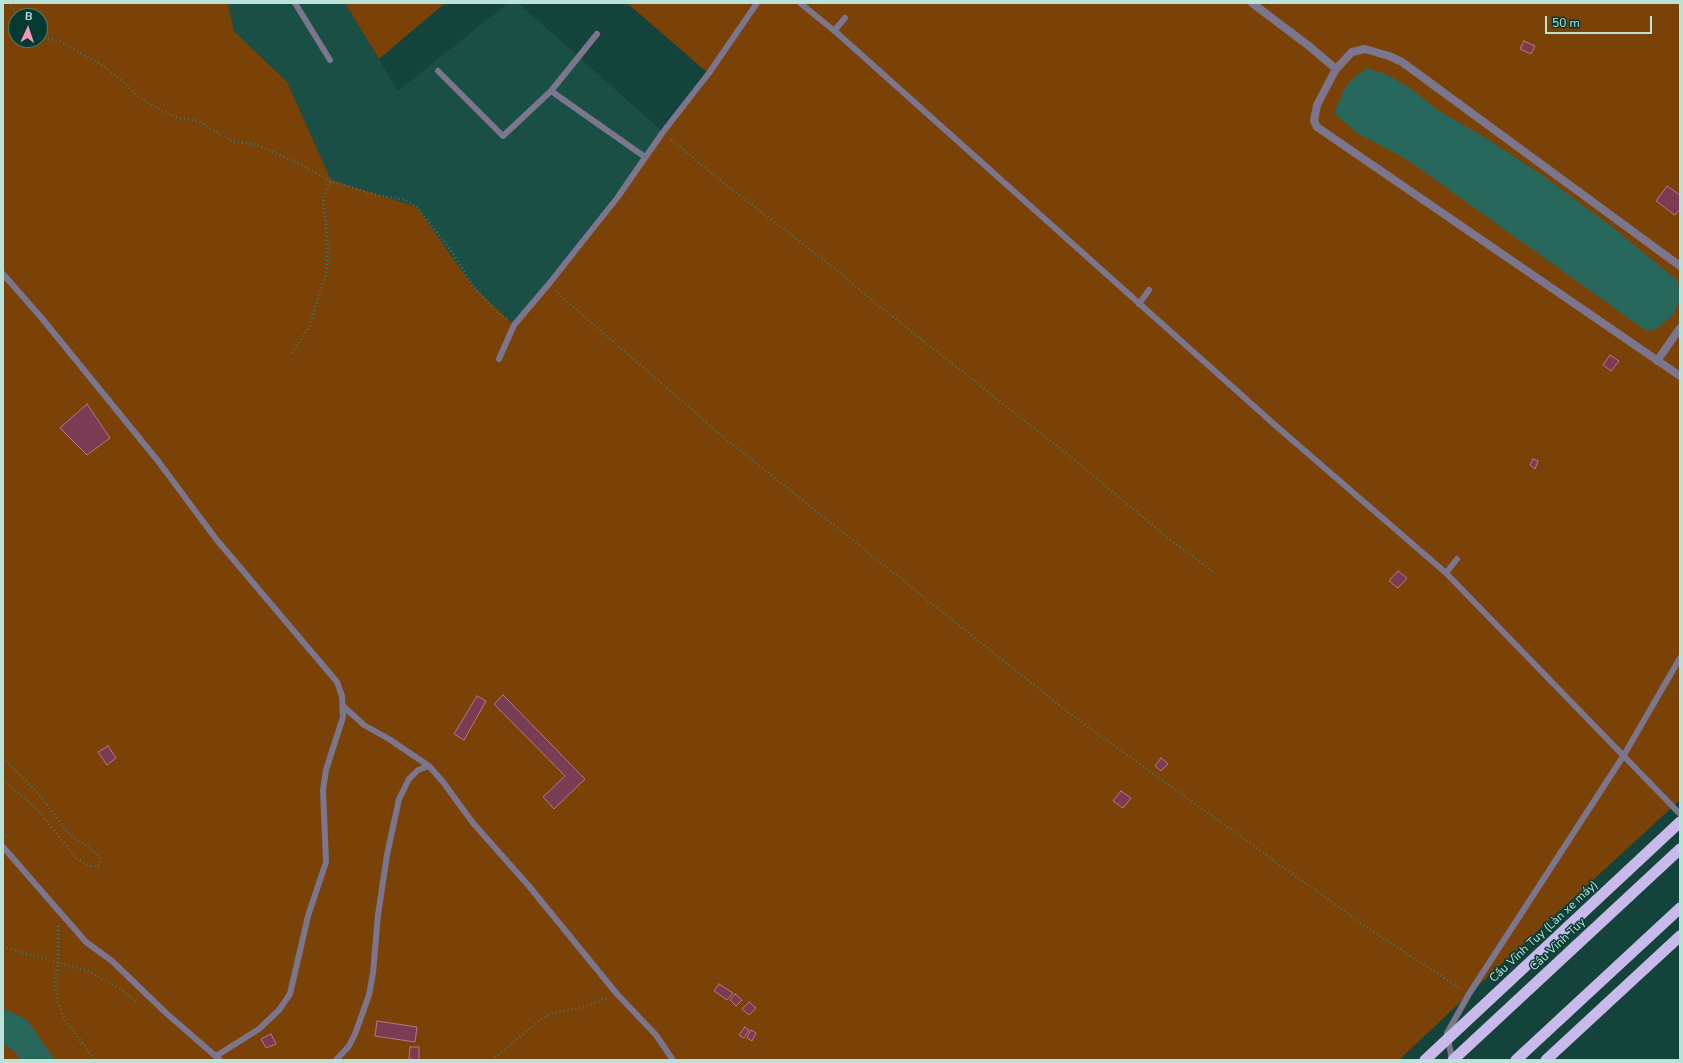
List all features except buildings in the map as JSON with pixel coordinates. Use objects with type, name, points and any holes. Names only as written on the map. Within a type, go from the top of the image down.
[{"type":"highway","name":"Cầu Vĩnh Tuy (Làn xe máy)","points":[[1425,1060],[1680,822]]},
{"type":"highway","name":"Cầu Vĩnh Tuy","points":[[1453,1060],[1680,849]]},
{"type":"highway","points":[[1516,1060],[1680,908]]},
{"type":"highway","points":[[1546,1060],[1680,936]]},
{"type":"street","points":[[1252,3],[1309,46],[1336,69]]},
{"type":"street","points":[[1680,266],[1402,62],[1390,56],[1364,49],[1352,52],[1336,69],[1317,105],[1314,121],[1317,126],[1680,376]]},
{"type":"street","points":[[1657,360],[1680,328]]},
{"type":"lane","points":[[295,3],[330,60]]},
{"type":"lane","points":[[499,359],[514,325],[548,285],[617,198],[663,132],[709,73],[757,3]]},
{"type":"lane","points":[[800,3],[834,31],[1275,425],[1446,573],[1680,814]]},
{"type":"lane","points":[[834,31],[845,18]]},
{"type":"lane","points":[[438,71],[503,136],[551,91],[597,34]]},
{"type":"lane","points":[[551,91],[645,158]]},
{"type":"lane","points":[[3,274],[40,316],[158,460],[216,539],[337,682],[342,696],[343,706],[343,717],[326,770],[323,790],[326,862],[308,916],[290,994],[279,1010],[260,1029],[218,1058],[166,1013],[112,961],[86,942],[58,912],[3,847]]},
{"type":"lane","points":[[1139,304],[1149,290]]},
{"type":"lane","points":[[1446,573],[1457,559]]},
{"type":"lane","points":[[1453,1060],[1447,1033],[1469,994],[1624,755],[1680,658]]},
{"type":"lane","points":[[343,706],[364,725],[389,739],[429,766],[474,823],[528,885],[618,994],[656,1035],[673,1060]]},
{"type":"lane","points":[[336,1060],[349,1046],[355,1034],[369,995],[373,973],[378,915],[387,855],[399,799],[409,779],[418,770],[429,766]]},
{"type":"lane","points":[[1553,1060],[1680,941]]},
{"type":"path","points":[[48,39],[59,41],[105,68],[138,96],[153,106],[178,118],[198,121],[234,142],[255,144],[300,164],[330,180],[377,195],[405,200],[418,207],[453,253],[472,285],[495,311],[514,325]]},
{"type":"path","points":[[663,132],[716,177],[828,263],[1169,539],[1214,572]]},
{"type":"path","points":[[292,353],[309,328],[327,270],[328,244],[324,222],[323,198],[330,180]]},
{"type":"path","points":[[548,285],[721,435],[1069,713],[1365,926],[1469,994]]},
{"type":"path","points":[[3,758],[38,793],[68,833],[98,855],[101,860],[100,864],[97,866],[90,866],[76,858],[37,809],[3,780]]},
{"type":"path","points":[[3,833],[9,841]]},
{"type":"path","points":[[58,912],[58,961],[56,984],[58,1002],[65,1020],[95,1060]]},
{"type":"path","points":[[3,947],[58,961],[88,971],[119,988],[139,1002]]},
{"type":"path","points":[[492,1060],[543,1018],[553,1013],[584,1007],[618,994]]},
{"type":"shaded area","points":[[3,3],[228,3],[234,31],[287,82],[331,180],[417,207],[472,285],[514,325],[548,285],[709,74],[627,3],[1680,3],[1680,800],[1399,1060],[3,1060]]},
{"type":"shaded area","points":[[228,3],[345,3],[398,91],[508,3],[518,3],[663,132],[514,325],[472,285],[417,207],[331,181],[287,82],[234,31]]},
{"type":"shaded area","points":[[345,3],[445,3],[379,59]]},
{"type":"shaded area","points":[[1367,68],[1388,75],[1411,89],[1439,111],[1486,138],[1545,177],[1611,226],[1678,281],[1680,300],[1673,315],[1658,328],[1648,331],[1642,328],[1406,159],[1357,133],[1334,113],[1345,88],[1355,77]]},
{"type":"shaded area","points":[[3,1008],[27,1020],[55,1060],[20,1060],[16,1053],[3,1044]]}]
